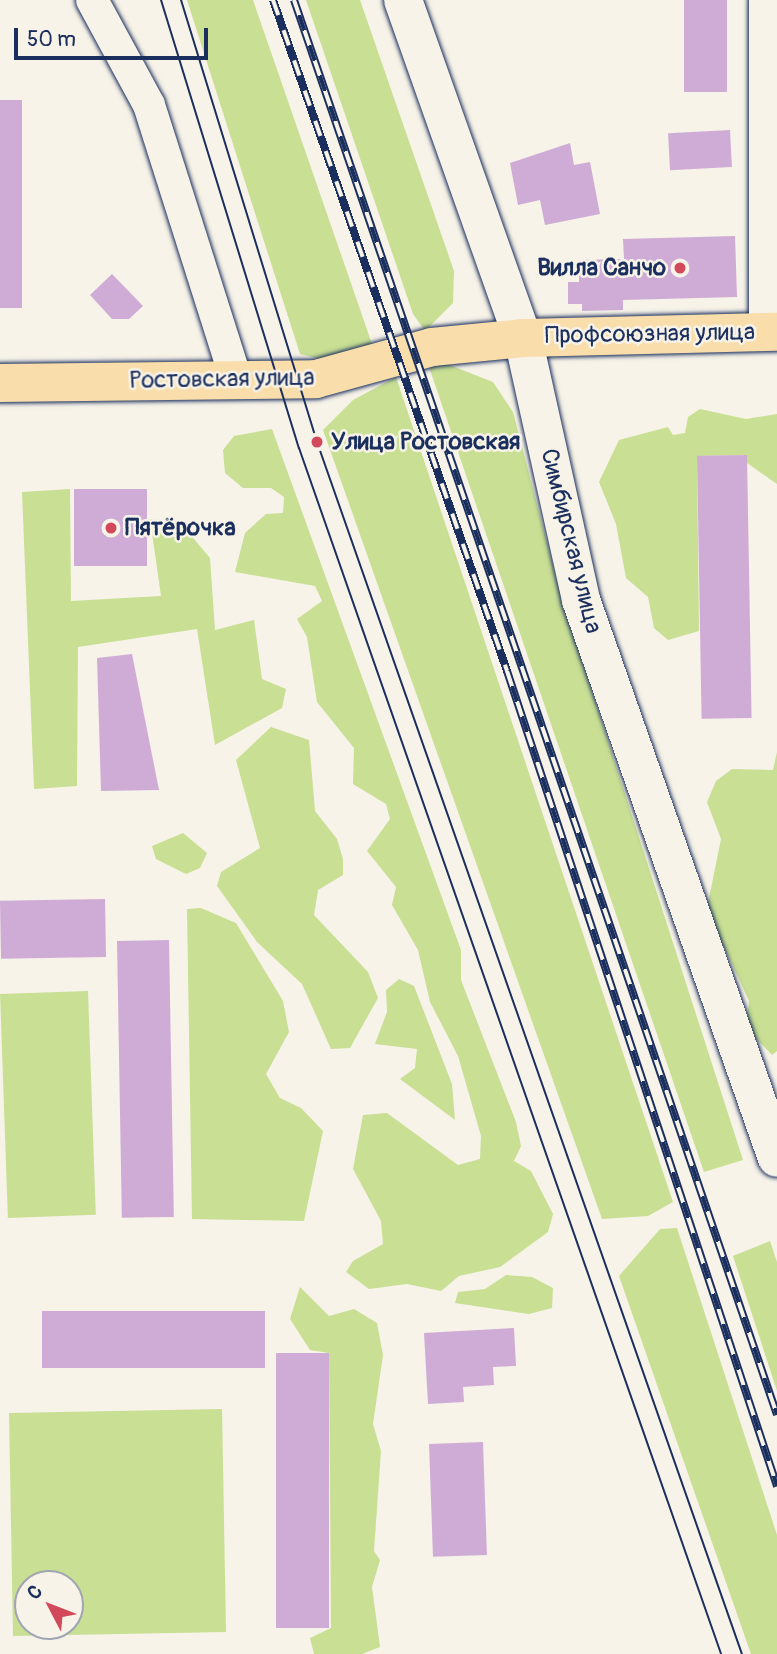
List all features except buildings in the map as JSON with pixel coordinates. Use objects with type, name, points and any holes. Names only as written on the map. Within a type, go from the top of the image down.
[{"type":"main road","name":"Симбирская улица","points":[[403,0],[523,338],[581,600],[777,1158]]},
{"type":"main road","name":"Профсоюзная улица","points":[[523,338],[771,332]]},
{"type":"main road","name":"Ростовская улица","points":[[0,383],[316,379],[432,347],[523,338]]},
{"type":"street","points":[[92,0],[149,105],[236,379]]},
{"type":"street","points":[[765,0],[771,332]]},
{"type":"green space","points":[[187,0],[253,0],[372,344],[328,361],[300,354]]},
{"type":"green space","points":[[306,0],[360,0],[454,271],[453,303],[425,331],[413,314]]},
{"type":"green space","points":[[447,364],[493,382],[513,412],[560,592],[743,1160],[704,1172],[429,367]]},
{"type":"green space","points":[[396,377],[673,1202],[648,1216],[602,1219],[323,430],[353,400]]},
{"type":"green space","points":[[700,409],[746,419],[777,414],[777,484],[747,463],[747,455],[697,456],[699,631],[668,640],[654,628],[648,597],[626,578],[616,524],[599,482],[619,440],[668,427],[673,435],[685,433],[688,417]]},
{"type":"green space","points":[[272,429],[461,950],[461,980],[516,1122],[521,1146],[514,1161],[531,1171],[553,1214],[548,1232],[500,1267],[459,1276],[441,1291],[407,1284],[369,1289],[346,1272],[353,1261],[383,1244],[381,1221],[353,1169],[363,1115],[387,1113],[458,1165],[480,1159],[481,1136],[458,1056],[430,1002],[418,950],[392,905],[396,887],[367,851],[390,819],[386,804],[353,784],[354,748],[317,702],[307,637],[297,619],[322,601],[315,586],[235,572],[245,533],[266,514],[283,513],[284,497],[271,488],[243,488],[225,473],[223,450],[234,436]]},
{"type":"green space","points":[[70,489],[71,601],[161,596],[150,519],[178,520],[210,558],[215,630],[254,620],[262,679],[286,689],[282,708],[215,745],[197,629],[78,647],[77,786],[34,789],[22,492]]},
{"type":"green space","points":[[271,727],[309,740],[315,811],[337,839],[343,859],[343,875],[318,890],[314,915],[368,972],[378,998],[350,1048],[331,1049],[302,984],[257,942],[217,886],[221,872],[260,848],[236,760]]},
{"type":"green space","points":[[777,752],[777,1051],[772,1055],[746,1028],[749,1001],[711,919],[708,903],[721,839],[707,802],[716,781],[732,769],[773,770]]},
{"type":"green space","points":[[183,833],[207,853],[200,868],[186,874],[156,859],[152,846]]},
{"type":"green space","points":[[201,908],[236,923],[283,1001],[289,1032],[266,1074],[280,1098],[301,1108],[323,1131],[304,1221],[192,1219],[187,909]]},
{"type":"green space","points":[[399,979],[414,986],[452,1084],[455,1120],[400,1079],[415,1068],[417,1049],[375,1044],[387,1012],[386,990]]},
{"type":"green space","points":[[88,991],[96,1215],[8,1218],[0,994]]},
{"type":"green space","points":[[677,1228],[777,1535],[777,1654],[751,1654],[619,1276],[660,1229]]},
{"type":"green space","points":[[770,1241],[777,1262],[777,1391],[733,1256]]},
{"type":"green space","points":[[506,1275],[532,1277],[553,1288],[552,1308],[529,1314],[455,1303],[458,1292],[485,1289]]},
{"type":"green space","points":[[300,1287],[329,1316],[354,1309],[377,1323],[383,1355],[373,1424],[381,1451],[374,1551],[380,1560],[372,1587],[380,1647],[362,1654],[314,1654],[310,1638],[331,1628],[329,1353],[310,1350],[290,1319]]},
{"type":"green space","points":[[222,1409],[226,1632],[84,1635],[84,1570],[14,1570],[13,1636],[9,1413]]},
{"type":"tram line","points":[[161,0],[299,448],[721,1654]]},
{"type":"tram line","points":[[181,0],[317,442],[742,1654]]},
{"type":"railway","points":[[273,0],[507,671],[777,1486]]},
{"type":"railway","points":[[294,0],[777,1415]]},
{"type":"place","name":"Вилла Санчо","points":[[680,268]]},
{"type":"place","name":"Улица Ростовская","points":[[317,442]]},
{"type":"place","name":"Пятёрочка","points":[[111,528]]}]
